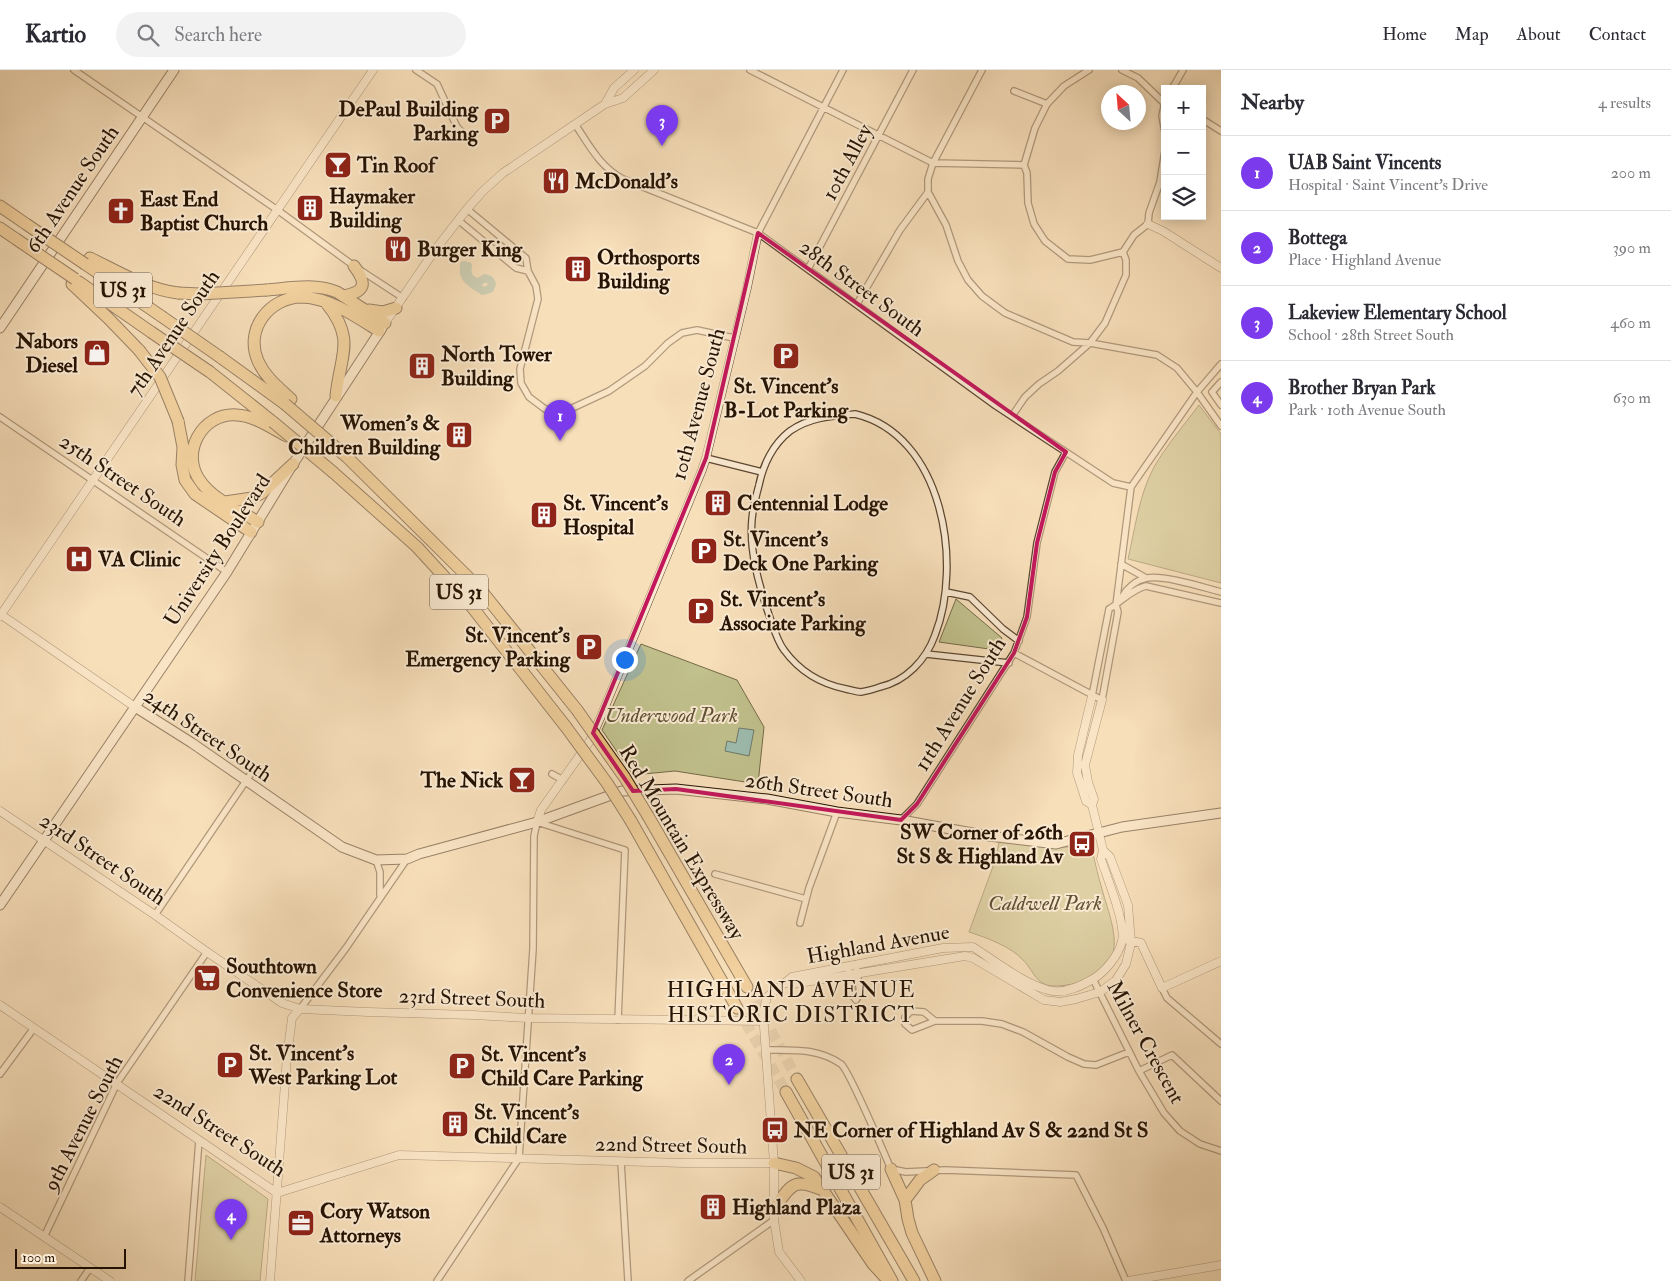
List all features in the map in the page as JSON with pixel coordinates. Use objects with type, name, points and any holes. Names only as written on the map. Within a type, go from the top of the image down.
[{"type":"highway","name":"US 31","points":[[0,206],[46,237],[88,261],[161,316],[288,402]]},
{"type":"highway","points":[[0,228],[15,241],[74,282],[139,350],[160,377],[178,421],[183,447],[182,465],[185,480],[195,494],[251,532]]},
{"type":"highway","points":[[0,234],[15,241]]},
{"type":"highway","points":[[88,261],[137,282],[160,290],[178,293],[200,294],[317,287],[330,289],[365,310],[382,327]]},
{"type":"highway","points":[[343,296],[358,292],[363,285],[363,277],[354,266]]},
{"type":"highway","name":"Red Mountain Expressway","points":[[74,282],[210,372],[272,425],[294,439],[417,546],[454,586],[566,727],[607,783],[737,1008]]},
{"type":"highway","points":[[288,402],[259,362],[255,351],[254,342],[257,326],[266,312],[273,306],[286,300],[307,298],[343,309],[382,327]]},
{"type":"highway","points":[[365,310],[383,312],[400,303]]},
{"type":"highway","points":[[327,304],[339,321],[344,336],[336,396]]},
{"type":"highway","name":"Red Mountain Expressway","points":[[288,402],[368,471],[370,480],[480,589],[577,710],[625,778],[747,988]]},
{"type":"highway","points":[[258,522],[208,490],[192,466],[193,446],[203,428],[226,415],[235,414],[249,417],[272,425]]},
{"type":"highway","points":[[225,502],[252,498],[262,493],[293,464]]},
{"type":"highway","name":"US 31","points":[[797,1079],[914,1281]]},
{"type":"highway","name":"US 31","points":[[786,1092],[882,1270],[892,1281]]},
{"type":"highway","points":[[774,1163],[796,1168],[814,1178],[882,1270],[888,1281]]},
{"type":"highway","points":[[891,1169],[905,1200],[910,1226],[936,1281]]},
{"type":"highway","points":[[905,1200],[920,1180],[934,1170]]},
{"type":"highway","points":[[774,1215],[787,1190],[793,1185],[806,1183],[823,1190]]},
{"type":"main road","name":"6th Avenue South","points":[[0,328],[174,70]]},
{"type":"main road","name":"University Boulevard","points":[[0,905],[228,572],[293,464],[382,327]]},
{"type":"main road","name":"24th Street South","points":[[135,707],[192,743],[342,848],[376,860],[407,859]]},
{"type":"main road","name":"26th Street South","points":[[537,822],[622,791],[676,789],[767,799],[990,836],[1056,844],[1122,827],[1221,813]]},
{"type":"main road","points":[[407,859],[419,854],[537,822]]},
{"type":"street","points":[[74,70],[276,209],[354,266],[400,303]]},
{"type":"street","points":[[362,70],[371,72]]},
{"type":"street","points":[[416,70],[437,84],[458,128],[463,134]]},
{"type":"street","points":[[605,104],[614,88],[634,70]]},
{"type":"street","points":[[605,104],[623,98],[654,70]]},
{"type":"street","points":[[750,70],[933,163],[1024,165]]},
{"type":"street","name":"10th Avenue South","points":[[537,822],[541,810],[590,740],[608,702],[706,458],[747,288],[758,233],[843,70]]},
{"type":"street","name":"10th Alley","points":[[808,269],[913,70]]},
{"type":"street","points":[[982,70],[933,163],[928,179],[928,192],[946,225],[958,261],[968,280],[982,296],[1005,313],[1073,342],[1090,343],[1156,355],[1177,368],[1221,426]]},
{"type":"street","points":[[1089,70],[1064,86],[1047,104],[1035,128],[1024,165],[1027,173],[1028,203],[1034,224],[1045,241],[1068,259],[1090,260],[1123,252],[1134,235],[1148,224],[1149,213],[1161,175]]},
{"type":"street","points":[[1122,70],[1138,78],[1161,99]]},
{"type":"street","points":[[1174,85],[1182,70]]},
{"type":"street","name":"7th Avenue South","points":[[0,615],[371,72]]},
{"type":"street","points":[[1014,91],[1047,104]]},
{"type":"street","name":"University Boulevard","points":[[382,327],[435,250],[467,209],[504,173],[605,104]]},
{"type":"street","points":[[1206,122],[1221,131]]},
{"type":"street","name":"28th Street South","points":[[575,124],[604,166],[615,174],[758,233],[1012,416],[1113,482],[1131,487]]},
{"type":"street","points":[[857,304],[900,230],[928,192]]},
{"type":"street","points":[[467,209],[526,258],[528,270],[536,286],[538,299],[520,369],[521,383],[529,397],[545,409],[566,411],[609,391],[645,366],[668,343],[682,333],[696,330],[734,338]]},
{"type":"street","points":[[458,220],[516,268],[528,270]]},
{"type":"street","points":[[1148,224],[1163,230],[1221,268]]},
{"type":"street","points":[[1012,416],[1025,397],[1039,384],[1058,372],[1090,343],[1105,323],[1126,275],[1126,260],[1123,252]]},
{"type":"street","points":[[1116,605],[1131,487],[1197,392],[1221,364]]},
{"type":"street","points":[[1197,392],[1212,392],[1221,382]]},
{"type":"street","points":[[1212,392],[1221,405]]},
{"type":"street","points":[[855,414],[886,427],[902,442],[917,459],[938,503],[944,528],[948,560],[946,592],[940,621],[926,654],[906,676],[892,685],[860,692],[837,687],[814,678],[797,665],[782,649],[759,585],[752,535],[752,518],[762,472],[773,450],[784,436],[791,430],[813,419],[855,414]]},
{"type":"street","name":"25th Street South","points":[[0,417],[228,572]]},
{"type":"street","name":"11th Avenue South","points":[[901,820],[917,804],[1014,653],[1028,617],[1037,543],[1052,481],[1066,452]]},
{"type":"street","points":[[706,458],[762,472]]},
{"type":"street","points":[[1121,564],[1146,578],[1161,578],[1221,592]]},
{"type":"street","name":"Highland Avenue","points":[[801,1281],[779,1252],[774,1215],[774,1163],[763,1008],[767,997],[784,983],[794,984],[943,948],[973,947],[1034,985],[1054,991],[1079,988],[1110,965],[1122,939],[1122,926],[1101,859],[1103,850],[1092,805],[1094,800],[1085,765],[1102,700],[1118,612],[1116,605],[1126,589],[1146,578]]},
{"type":"street","name":"Highland Avenue","points":[[1092,805],[1086,801],[1077,773],[1078,755],[1109,609],[1135,590],[1146,586],[1221,603]]},
{"type":"street","points":[[946,592],[970,597],[1019,641]]},
{"type":"street","name":"24th Street South","points":[[0,615],[135,707]]},
{"type":"street","points":[[1014,653],[1102,700]]},
{"type":"street","points":[[926,654],[1009,663]]},
{"type":"street","points":[[155,915],[252,772]]},
{"type":"street","points":[[552,774],[563,780]]},
{"type":"street","name":"23rd Street South","points":[[0,811],[282,1003],[300,1008],[528,1018],[764,1021]]},
{"type":"street","points":[[800,923],[809,888],[837,812]]},
{"type":"street","points":[[437,1281],[519,1158],[533,949],[534,836],[537,822],[625,850],[618,1020]]},
{"type":"street","name":"Highland Avenue","points":[[853,969],[966,956],[973,958],[1044,1000],[1060,1002],[1100,992],[1116,980],[1126,964],[1130,940],[1128,905],[1110,857],[1103,850]]},
{"type":"street","points":[[270,1281],[292,1018],[346,948],[407,859]]},
{"type":"street","points":[[376,860],[380,872],[380,897]]},
{"type":"street","points":[[715,874],[806,899]]},
{"type":"street","points":[[1122,939],[1141,943],[1167,998],[1221,1044]]},
{"type":"street","name":"9th Avenue South","points":[[44,1237],[117,1083],[207,952]]},
{"type":"street","points":[[1162,988],[1221,961]]},
{"type":"street","name":"Milner Crescent","points":[[1093,979],[1138,1072],[1164,1113],[1180,1131],[1200,1144],[1221,1151]]},
{"type":"street","name":"22nd Street South","points":[[0,1005],[277,1193],[399,1155],[621,1162],[774,1163]]},
{"type":"street","points":[[935,1021],[924,1012],[911,1011],[905,1017],[905,1024],[912,1030],[935,1021],[982,1021],[1002,1024],[1023,1032],[1068,1058],[1084,1064],[1096,1065],[1129,1052]]},
{"type":"street","points":[[0,1074],[34,1028]]},
{"type":"street","points":[[766,1050],[809,1051],[824,1055],[842,1065],[891,1169],[906,1172],[934,1170],[1076,1175],[1127,1281],[1221,1266]]},
{"type":"street","points":[[1138,1072],[1172,1055],[1221,1101]]},
{"type":"street","points":[[188,1281],[199,1140]]},
{"type":"street","points":[[621,1162],[628,1281]]},
{"type":"street","points":[[0,1207],[110,1281]]},
{"type":"street","points":[[688,1281],[774,1215]]},
{"type":"street","points":[[81,1281],[90,1268]]},
{"type":"highlighted area","points":[[758,233],[1066,452],[1055,472],[1037,543],[1027,617],[1014,653],[917,804],[901,820],[676,789],[633,791],[593,733],[706,458]]},
{"type":"green space","points":[[1199,405],[1221,434],[1221,583],[1128,559],[1138,512],[1154,467]]},
{"type":"green space","points":[[956,599],[1002,638],[996,650],[939,642]]},
{"type":"green space","name":"Underwood Park","points":[[641,644],[737,680],[764,727],[758,784],[675,771],[633,775],[602,730]]},
{"type":"green space","name":"Caldwell Park","points":[[999,842],[1092,849],[1114,937],[1114,947],[1108,963],[1087,979],[1067,985],[1050,986],[1038,980],[1026,963],[1012,951],[991,940],[969,932],[995,861]]},
{"type":"green space","points":[[206,1155],[268,1199],[260,1281],[195,1281]]},
{"type":"shaded area","points":[[739,728],[754,730],[749,756],[725,751],[727,741],[736,743]]},
{"type":"waterway","points":[[464,265],[464,275],[469,281],[483,291],[490,289],[492,284],[490,280],[485,278],[479,282],[471,279],[468,275],[468,266],[465,266]]},
{"type":"tunnel","points":[[747,987],[797,1079]]},
{"type":"tunnel","points":[[737,1008],[786,1092]]},
{"type":"place","name":"DePaul Building Parking","points":[[497,121]]},
{"type":"place","name":"Lakeview Elementary School","points":[[662,146]]},
{"type":"place","name":"Tin Roof","points":[[338,165]]},
{"type":"place","name":"McDonald's","points":[[556,181]]},
{"type":"place","name":"Haymaker Building","points":[[310,208]]},
{"type":"place","name":"East End Baptist Church","points":[[121,211]]},
{"type":"place","name":"Burger King","points":[[398,249]]},
{"type":"place","name":"Orthosports Building","points":[[578,269]]},
{"type":"place","name":"Nabors Diesel","points":[[97,353]]},
{"type":"place","name":"St. Vincent's B-Lot Parking","points":[[786,356]]},
{"type":"place","name":"North Tower Building","points":[[422,366]]},
{"type":"place","name":"Women's & Children Building","points":[[459,435]]},
{"type":"place","name":"UAB Saint Vincents","points":[[560,441]]},
{"type":"place","name":"Centennial Lodge","points":[[718,503]]},
{"type":"place","name":"St. Vincent's Hospital","points":[[544,515]]},
{"type":"place","name":"St. Vincent's Deck One Parking","points":[[704,551]]},
{"type":"place","name":"VA Clinic","points":[[79,559]]},
{"type":"place","name":"St. Vincent's Associate Parking","points":[[701,611]]},
{"type":"place","name":"St. Vincent's Emergency Parking","points":[[589,647]]},
{"type":"place","name":"The Nick","points":[[522,780]]},
{"type":"place","name":"SW Corner of 26th St S & Highland Av","points":[[1082,844]]},
{"type":"place","name":"Southtown Convenience Store","points":[[207,978]]},
{"type":"place","name":"St. Vincent's West Parking Lot","points":[[230,1065]]},
{"type":"place","name":"St. Vincent's Child Care Parking","points":[[462,1066]]},
{"type":"place","name":"Bottega","points":[[729,1085]]},
{"type":"place","name":"St. Vincent's Child Care","points":[[455,1124]]},
{"type":"place","name":"NE Corner of Highland Av S & 22nd St S","points":[[775,1130]]},
{"type":"place","name":"Highland Plaza","points":[[713,1207]]},
{"type":"place","name":"Cory Watson Attorneys","points":[[301,1223]]},
{"type":"place","name":"Brother Bryan Park","points":[[231,1240]]},
{"type":"district","name":"HIGHLAND AVENUE HISTORIC DISTRICT","points":[[791,1002]]}]
